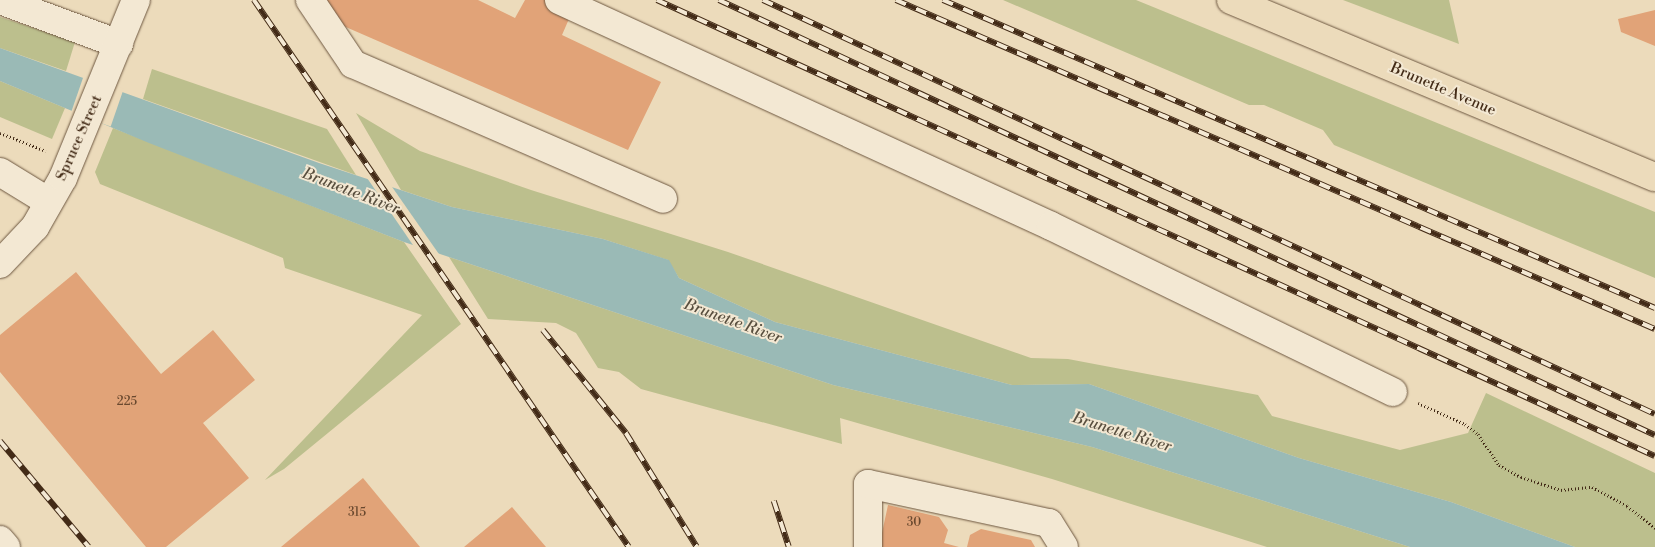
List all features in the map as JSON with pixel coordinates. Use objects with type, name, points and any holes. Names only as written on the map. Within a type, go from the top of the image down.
[{"type":"main road","name":"Brunette Avenue","points":[[1231,0],[1655,177]]},
{"type":"street","points":[[0,0],[119,44]]},
{"type":"street","name":"Spruce Street","points":[[0,264],[35,228],[79,145],[136,0]]},
{"type":"street","points":[[310,0],[353,64],[663,199]]},
{"type":"street","points":[[559,0],[1051,226],[1393,392]]},
{"type":"street","points":[[0,172],[49,202]]},
{"type":"street","points":[[868,547],[868,484],[1048,523],[1064,547]]},
{"type":"street","points":[[0,540],[6,547]]},
{"type":"path","points":[[0,133],[49,152]]},
{"type":"path","points":[[1393,392],[1465,424],[1478,434],[1499,465],[1522,477],[1561,490],[1592,486],[1627,506],[1655,528]]},
{"type":"green space","points":[[1003,0],[1136,0],[1655,212],[1655,278],[1334,145],[1323,130],[1264,105],[1249,105]]},
{"type":"green space","points":[[1343,0],[1449,0],[1459,44]]},
{"type":"green space","points":[[0,17],[75,42],[66,71],[0,48]]},
{"type":"green space","points":[[152,69],[327,129],[356,175],[143,99]]},
{"type":"green space","points":[[0,81],[65,108],[52,139],[0,117]]},
{"type":"green space","points":[[356,113],[420,151],[531,190],[728,252],[1031,358],[1068,359],[1258,395],[1272,416],[1400,450],[1468,433],[1486,393],[1655,473],[1655,547],[1575,547],[1451,502],[1299,458],[1089,384],[1012,385],[775,322],[679,278],[668,260],[603,239],[452,207],[401,190]]},
{"type":"green space","points":[[113,128],[404,242],[461,324],[284,469],[265,480],[422,315],[285,268],[283,258],[100,184],[95,172]]},
{"type":"green space","points":[[449,257],[833,385],[1092,447],[1410,547],[1267,547],[1052,479],[840,418],[842,444],[641,389],[619,372],[598,368],[576,333],[556,323],[488,319]]},
{"type":"water","name":"Brunette River","points":[[0,48],[319,163],[452,207],[603,239],[669,260],[679,278],[775,322],[1012,385],[1089,384],[1299,458],[1451,502],[1575,547],[1410,547],[1092,447],[833,385],[404,242],[149,143],[0,81]]},
{"type":"pier","points":[[84,75],[124,89],[111,126],[71,113]]},
{"type":"pier","points":[[365,175],[390,184],[441,257],[415,248]]},
{"type":"building","points":[[318,0],[478,0],[515,18],[525,0],[548,0],[572,12],[562,35],[661,82],[628,150],[332,21]]},
{"type":"building","points":[[1655,10],[1655,46],[1621,32],[1618,19]]},
{"type":"building","points":[[76,272],[161,374],[213,330],[255,380],[203,423],[249,478],[166,547],[146,547],[0,372],[0,335]]},
{"type":"building","points":[[363,478],[420,547],[281,547]]},
{"type":"building","points":[[888,505],[939,517],[948,530],[944,543],[959,547],[879,547]]},
{"type":"building","points":[[512,507],[546,547],[464,547]]},
{"type":"building","points":[[981,529],[1031,540],[1035,547],[967,547],[970,535]]},
{"type":"railway","points":[[254,0],[629,547]]},
{"type":"railway","points":[[657,0],[1655,456]]},
{"type":"railway","points":[[719,0],[1655,435]]},
{"type":"railway","points":[[763,0],[1655,414]]},
{"type":"railway","points":[[896,0],[1655,329]]},
{"type":"railway","points":[[943,0],[1655,308]]},
{"type":"railway","points":[[543,330],[626,433],[697,547]]},
{"type":"railway","points":[[0,441],[89,547]]},
{"type":"railway","points":[[774,501],[789,547]]}]
